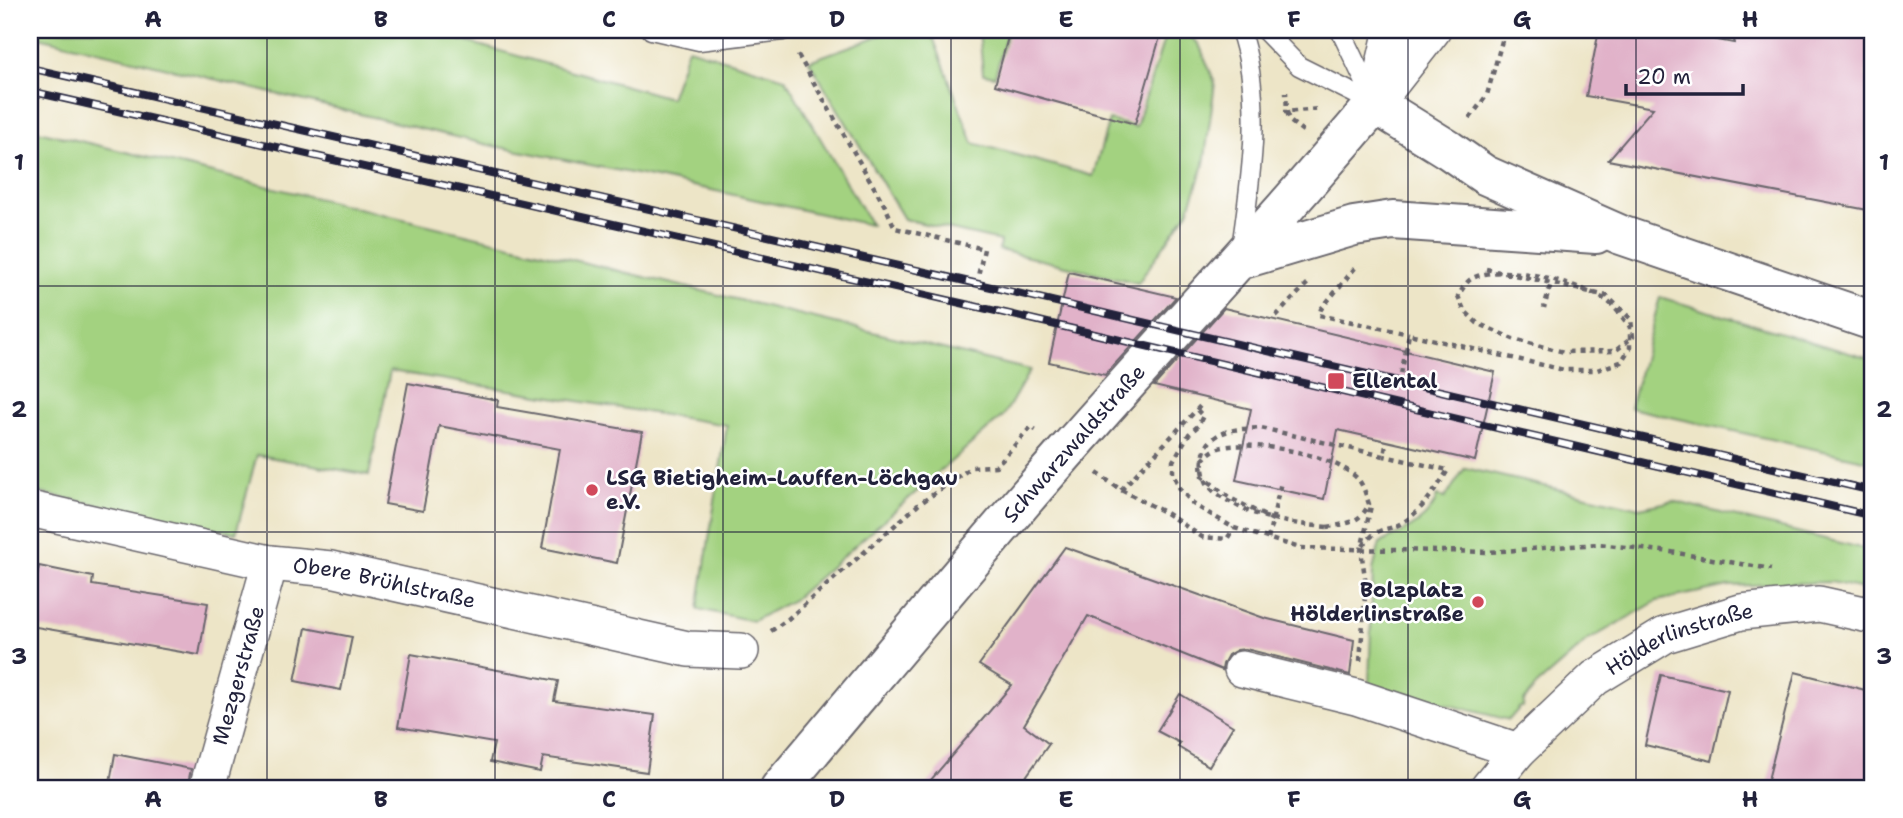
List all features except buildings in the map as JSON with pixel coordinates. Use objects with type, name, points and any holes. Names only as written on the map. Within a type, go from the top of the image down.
[{"type":"main road","name":"Schwarzwaldstraße","points":[[780,788],[908,634],[1067,451],[1240,260],[1375,104]]},
{"type":"main road","points":[[1375,104],[1485,175],[1621,235],[1873,321]]},
{"type":"main road","points":[[1240,260],[1354,226],[1393,220],[1621,235]]},
{"type":"street","name":"Schwarzwaldstraße","points":[[1375,104],[1392,30]]},
{"type":"street","name":"Schwarzwaldstraße","points":[[1375,104],[1433,30]]},
{"type":"street","name":"Obere Brühlstraße","points":[[30,509],[270,563],[331,569],[688,649],[741,651]]},
{"type":"street","name":"Mezgerstraße","points":[[207,788],[270,563]]},
{"type":"street","name":"Hölderlinstraße","points":[[1488,788],[1518,751],[1595,678],[1665,635],[1741,612],[1819,604],[1873,616]]},
{"type":"street","points":[[1242,669],[1356,697],[1518,751]]},
{"type":"lane","points":[[651,30],[699,41],[784,30]]},
{"type":"lane","points":[[1240,30],[1248,52],[1253,113],[1251,176],[1240,260]]},
{"type":"lane","points":[[1264,30],[1299,66],[1375,104]]},
{"type":"lane","points":[[1340,30],[1375,104]]},
{"type":"path","points":[[784,30],[895,228],[984,249],[978,276]]},
{"type":"path","points":[[1487,94],[1505,30]]},
{"type":"path","points":[[1345,283],[1321,309],[1319,315],[1564,370],[1597,370],[1621,362],[1630,348],[1630,338],[1630,327],[1607,300],[1586,292],[1576,288],[1565,283],[1526,275],[1493,271],[1469,280],[1458,296],[1464,310],[1477,323],[1513,339],[1564,352],[1615,351],[1624,344],[1633,337],[1631,319],[1606,296],[1584,290],[1573,288],[1551,283],[1486,269]]},
{"type":"path","points":[[1545,308],[1551,283]]},
{"type":"path","points":[[1401,374],[1409,334]]},
{"type":"path","points":[[1202,404],[1121,490],[1166,513],[1202,537],[1227,539],[1234,528]]},
{"type":"path","points":[[1197,410],[1203,416],[1173,461],[1173,474],[1180,489],[1193,504],[1234,528],[1300,548],[1489,552],[1598,544],[1671,552],[1774,570]]},
{"type":"path","points":[[741,651],[788,619],[918,505],[972,467],[996,466],[1031,427],[1067,451]]},
{"type":"path","points":[[1273,520],[1230,498],[1202,475],[1201,461],[1210,452],[1222,447],[1292,452],[1346,469],[1360,481],[1368,504],[1364,514],[1353,522],[1327,527],[1298,525],[1249,512],[1217,493],[1208,484],[1202,454],[1212,439],[1232,431],[1261,428],[1448,470],[1433,494],[1405,522],[1373,533],[1361,550]]},
{"type":"path","points":[[1384,456],[1386,445]]},
{"type":"path","points":[[1268,539],[1281,482]]},
{"type":"path","points":[[1356,697],[1366,584],[1361,550],[1371,506]]},
{"type":"green space","points":[[30,30],[424,30],[670,98],[688,48],[785,78],[871,225],[489,145],[30,35]]},
{"type":"green space","points":[[895,30],[935,30],[937,36],[933,37],[973,143],[1093,176],[1109,120],[1136,127],[1167,30],[1183,30],[1199,44],[1215,83],[1204,165],[1188,211],[1138,283],[999,250],[1000,241],[904,219],[809,61]]},
{"type":"green space","points":[[979,30],[1008,30],[995,76],[983,74]]},
{"type":"green space","points":[[30,129],[1030,370],[1004,415],[793,600],[753,621],[698,609],[727,425],[390,371],[369,475],[257,455],[236,533],[30,491]]},
{"type":"green space","points":[[1660,297],[1873,360],[1873,462],[1630,408]]},
{"type":"green space","points":[[1465,468],[1640,508],[1673,501],[1873,551],[1873,591],[1831,582],[1728,586],[1657,601],[1587,641],[1537,685],[1524,701],[1523,707],[1509,720],[1369,685],[1373,570],[1380,543],[1422,519],[1437,496],[1445,498]]},
{"type":"railway","points":[[30,68],[1873,491]]},
{"type":"railway","points":[[30,91],[1009,314],[1873,516]]},
{"type":"place","name":"Ellental","points":[[1336,381]]},
{"type":"place","name":"LSG Bietigheim-Lauffen-Löchgau e.V.","points":[[592,490]]},
{"type":"place","name":"Bolzplatz Hölderlinstraße","points":[[1478,602]]}]
